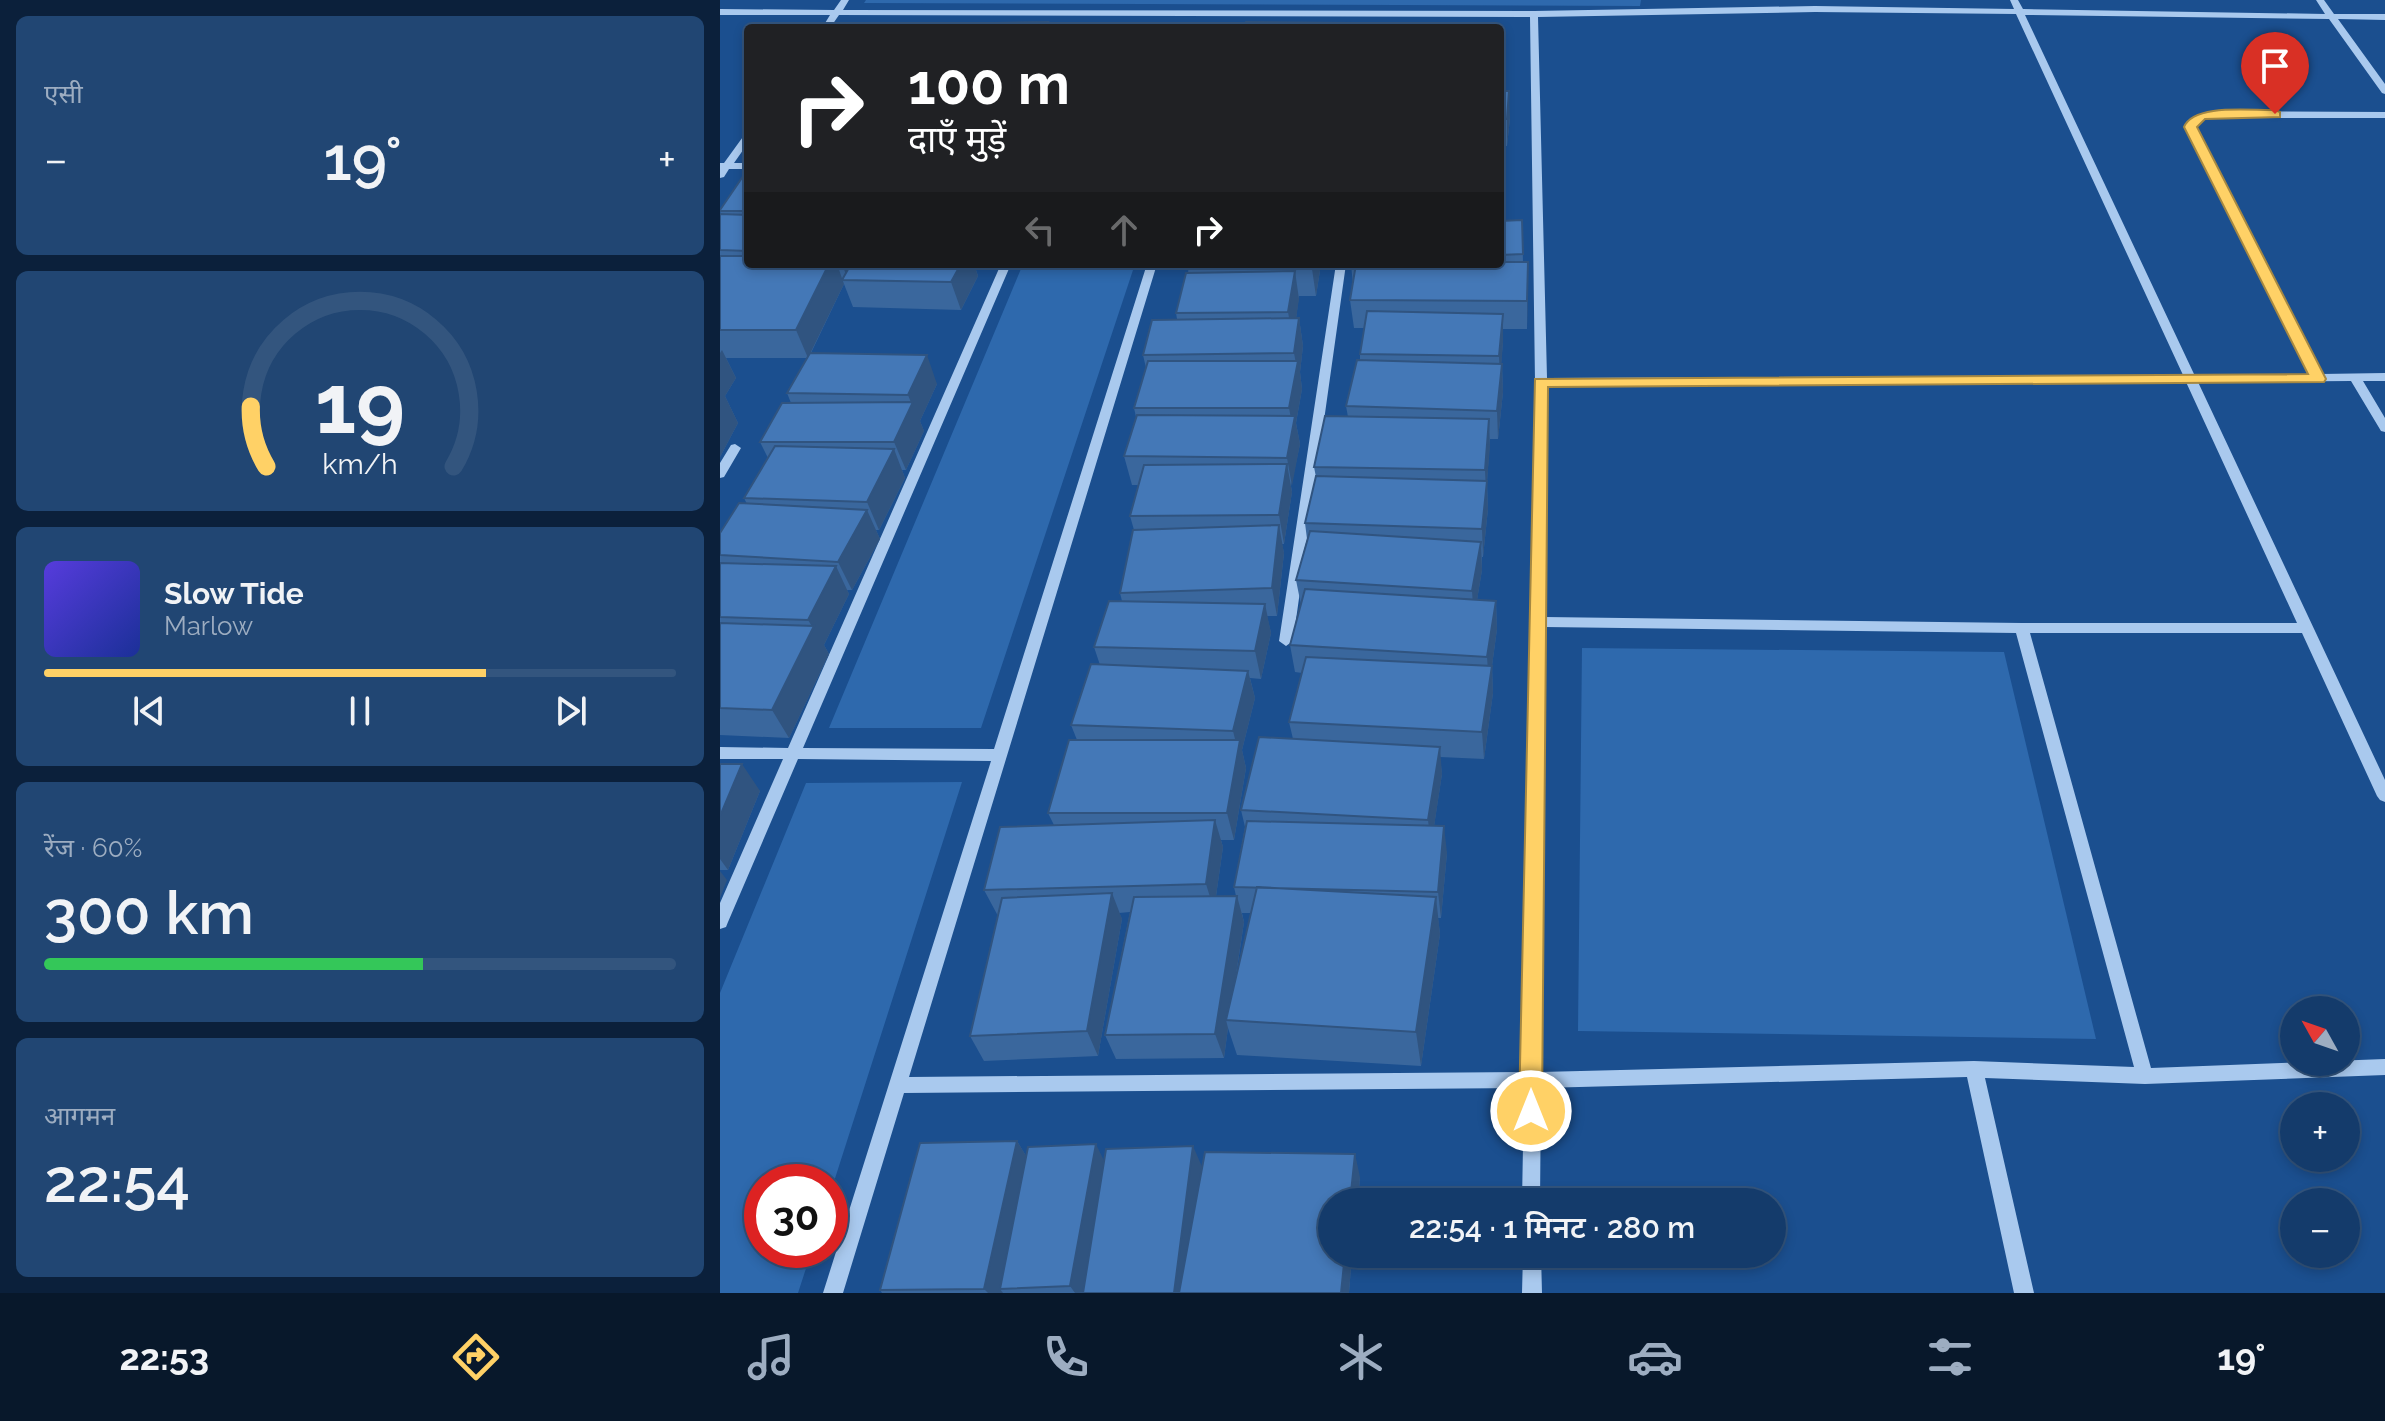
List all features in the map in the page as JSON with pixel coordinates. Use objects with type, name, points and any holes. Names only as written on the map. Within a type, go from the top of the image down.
[{"type":"street","points":[[829,24],[845,0]]},
{"type":"street","points":[[1656,0],[1657,12]]},
{"type":"street","points":[[2161,0],[2168,13]]},
{"type":"street","points":[[2320,0],[2385,91]]},
{"type":"street","points":[[720,12],[1534,14],[1814,4],[2016,5],[2168,13],[2385,17]]},
{"type":"street","points":[[2016,5],[2385,796]]},
{"type":"street","points":[[1228,24],[1232,12]]},
{"type":"street","points":[[1376,24],[1378,13]]},
{"type":"street","points":[[1531,1188],[1541,382],[1534,14]]},
{"type":"street","points":[[2318,379],[2191,127],[2193,121],[2203,115],[2385,115]]},
{"type":"street","points":[[722,169],[744,141]]},
{"type":"street","points":[[722,169],[744,166]]},
{"type":"street","points":[[720,922],[1004,268]]},
{"type":"street","points":[[833,1293],[1151,268]]},
{"type":"street","points":[[1286,641],[1340,268]]},
{"type":"street","points":[[2355,377],[2385,428]]},
{"type":"street","points":[[1541,382],[2385,377]]},
{"type":"street","points":[[720,474],[735,448]]},
{"type":"street","points":[[1537,622],[2305,628]]},
{"type":"street","points":[[2022,628],[2145,1076]]},
{"type":"street","points":[[720,753],[999,755]]},
{"type":"street","points":[[898,1085],[1531,1080],[1974,1069],[2145,1076],[2385,1067]]},
{"type":"street","points":[[1974,1069],[2024,1293]]},
{"type":"street","points":[[1532,1268],[1532,1293]]},
{"type":"shaded area","points":[[866,0],[1641,0],[1640,6],[864,3]]},
{"type":"shaded area","points":[[1021,268],[1134,268],[981,728],[829,728]]},
{"type":"shaded area","points":[[1582,648],[2004,652],[2096,1039],[1578,1031]]},
{"type":"shaded area","points":[[962,782],[840,1164],[744,1164],[744,1268],[806,1268],[798,1293],[720,1293],[720,993],[806,783]]},
{"type":"building","points":[[1048,22],[1047,24],[993,23]]},
{"type":"building","points":[[1246,22],[1354,23],[1354,24]]},
{"type":"building","points":[[1504,91],[1509,91],[1507,119],[1504,119]]},
{"type":"building","points":[[744,175],[744,211],[720,210]]},
{"type":"building","points":[[720,214],[744,215],[744,251],[720,250]]},
{"type":"building","points":[[1522,220],[1523,254],[1504,255],[1504,221]]},
{"type":"building","points":[[720,256],[744,256],[744,268],[827,268],[796,330],[720,330]]},
{"type":"building","points":[[1504,262],[1528,262],[1527,301],[1350,300],[1355,268],[1504,268]]},
{"type":"building","points":[[849,268],[959,268],[951,282],[842,280]]},
{"type":"building","points":[[1187,268],[1312,268],[1312,269]]},
{"type":"building","points":[[1295,271],[1288,312],[1176,313],[1186,273]]},
{"type":"building","points":[[1367,311],[1503,314],[1499,356],[1360,354]]},
{"type":"building","points":[[1299,318],[1294,353],[1143,355],[1152,320]]},
{"type":"building","points":[[810,353],[927,355],[908,395],[787,393]]},
{"type":"building","points":[[1357,360],[1502,364],[1497,411],[1346,406]]},
{"type":"building","points":[[1148,361],[1298,361],[1289,408],[1134,408]]},
{"type":"building","points":[[913,402],[894,442],[760,442],[782,403]]},
{"type":"building","points":[[1137,415],[1295,416],[1287,458],[1124,456]]},
{"type":"building","points":[[1325,416],[1489,419],[1485,470],[1314,467]]},
{"type":"building","points":[[775,446],[894,449],[867,502],[744,498]]},
{"type":"building","points":[[1287,464],[1279,515],[1130,516],[1144,465]]},
{"type":"building","points":[[1316,476],[1487,481],[1482,529],[1305,523]]},
{"type":"building","points":[[739,503],[867,510],[838,562],[720,555],[720,533]]},
{"type":"building","points":[[1279,525],[1272,588],[1120,593],[1133,530]]},
{"type":"building","points":[[1310,531],[1481,542],[1472,591],[1296,580]]},
{"type":"building","points":[[720,563],[836,566],[808,620],[720,617]]},
{"type":"building","points":[[1305,589],[1496,601],[1487,657],[1290,645]]},
{"type":"building","points":[[1109,601],[1265,604],[1255,651],[1094,647]]},
{"type":"building","points":[[720,623],[814,626],[772,710],[720,708]]},
{"type":"building","points":[[1306,657],[1492,666],[1482,732],[1289,722]]},
{"type":"building","points":[[1091,664],[1248,671],[1233,731],[1071,725]]},
{"type":"building","points":[[1259,737],[1440,747],[1428,820],[1241,810]]},
{"type":"building","points":[[1069,740],[1240,740],[1227,813],[1048,813]]},
{"type":"building","points":[[720,764],[742,764],[720,816]]},
{"type":"building","points":[[1215,820],[1206,884],[984,890],[1000,827]]},
{"type":"building","points":[[1247,821],[1444,826],[1438,892],[1234,887]]},
{"type":"building","points":[[1257,887],[1436,897],[1416,1032],[1226,1020]]},
{"type":"building","points":[[1112,893],[1087,1031],[970,1036],[1002,898]]},
{"type":"building","points":[[1237,896],[1215,1034],[1105,1035],[1134,897]]},
{"type":"building","points":[[1017,1141],[984,1289],[880,1290],[920,1143]]},
{"type":"building","points":[[1096,1144],[1070,1286],[1000,1289],[1028,1147]]},
{"type":"building","points":[[1193,1146],[1174,1293],[1083,1293],[1106,1149]]},
{"type":"building","points":[[1205,1152],[1355,1154],[1351,1188],[1318,1188],[1318,1268],[1344,1268],[1341,1293],[1179,1293]]},
{"type":"route","points":[[1531,1111],[1541,382],[2318,379],[2191,127],[2193,121],[2203,115],[2275,114]]}]
